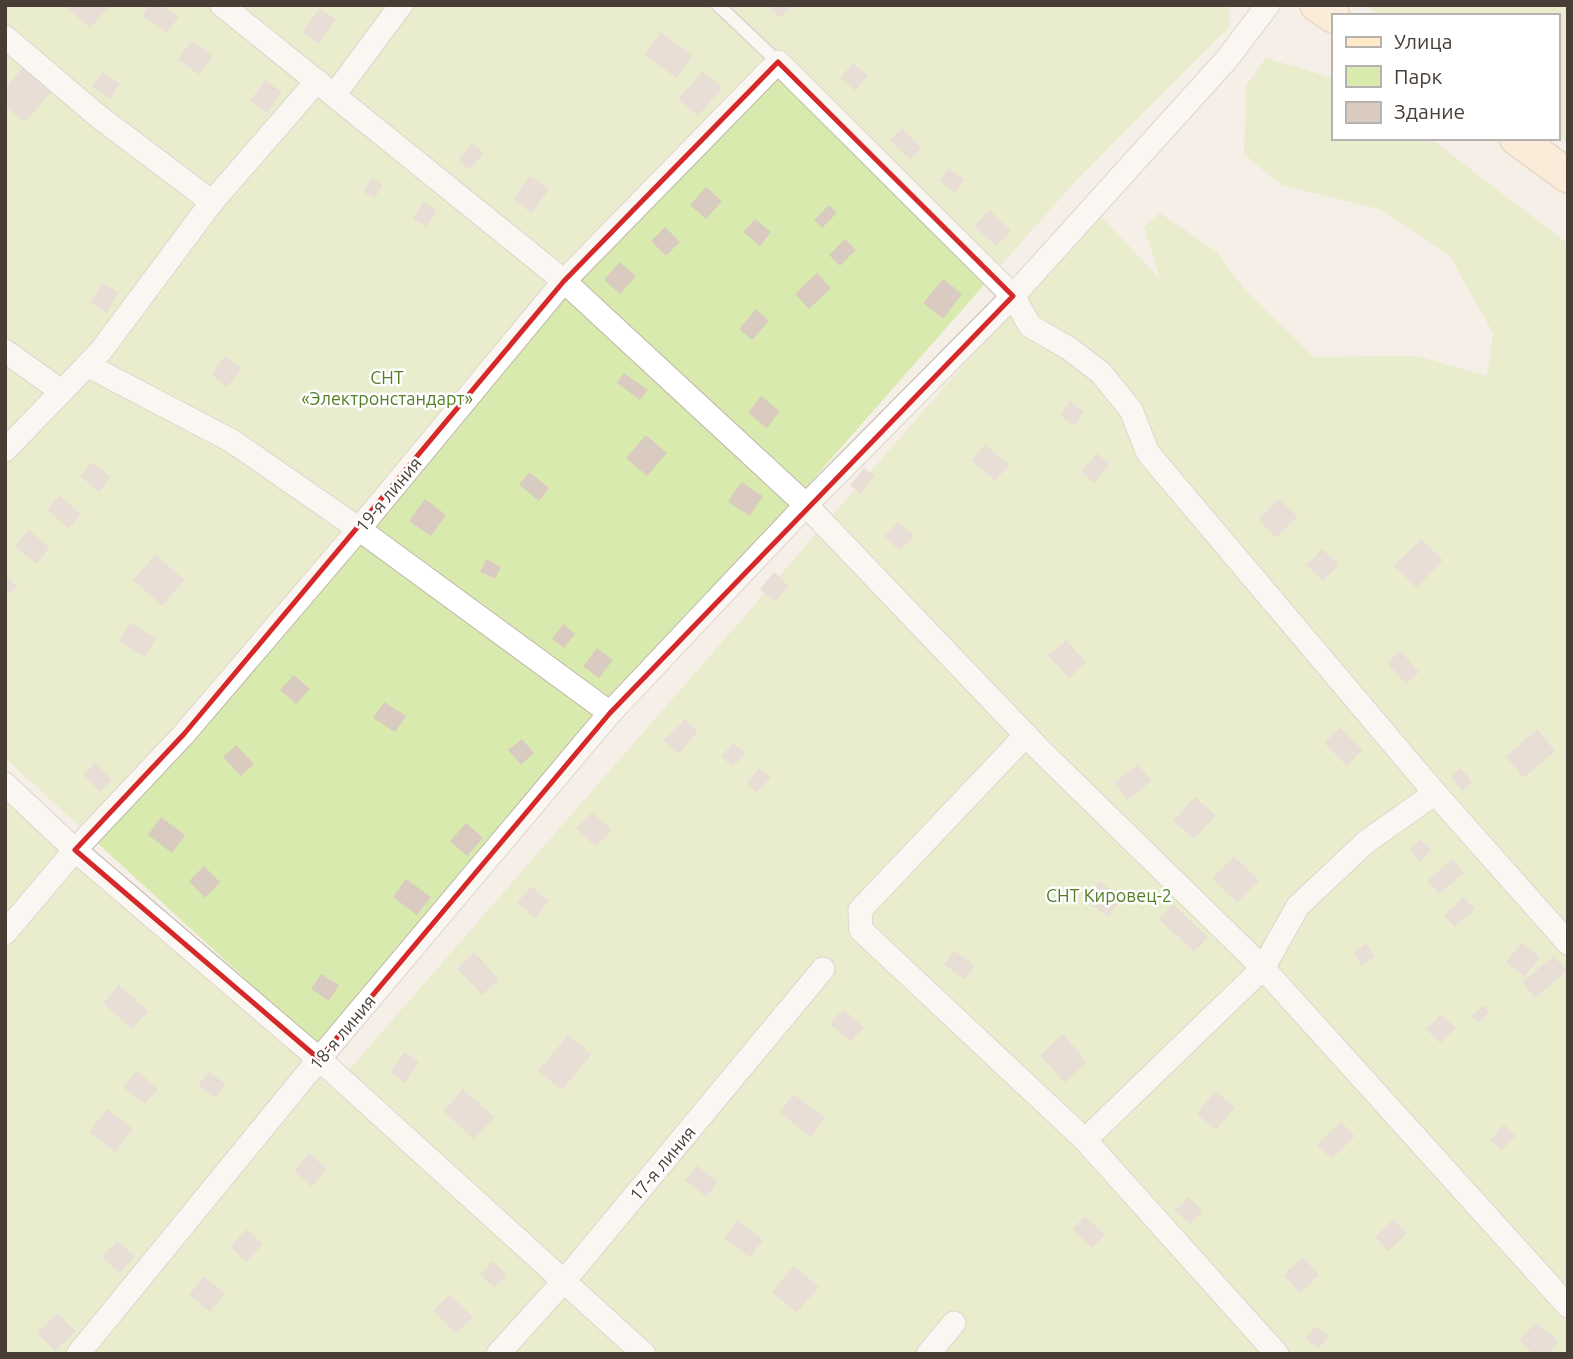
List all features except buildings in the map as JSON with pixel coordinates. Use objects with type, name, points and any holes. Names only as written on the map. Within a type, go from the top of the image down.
[{"type":"main road","points":[[1317,5],[1332,15]]},
{"type":"main road","points":[[1519,140],[1568,176]]},
{"type":"street","points":[[222,5],[564,281],[806,505],[1026,735],[1262,968],[1568,1306]]},
{"type":"street","points":[[5,450],[100,352],[212,202],[326,87],[401,5]]},
{"type":"street","name":"18-я линия","points":[[78,1354],[319,1059],[610,713],[806,505],[1013,296],[1227,59],[1268,5]]},
{"type":"street","points":[[5,37],[97,116],[212,202]]},
{"type":"street","points":[[778,62],[1013,296],[1030,326],[1070,349],[1101,373],[1131,410],[1148,453],[1435,793],[1568,943]]},
{"type":"street","name":"19-я линия","points":[[5,933],[75,850],[184,734],[359,529],[564,281],[778,62]]},
{"type":"street","points":[[5,351],[61,391]]},
{"type":"street","points":[[87,365],[232,442],[359,529],[610,713]]},
{"type":"street","points":[[1026,735],[860,910],[861,930],[1085,1140],[1276,1354]]},
{"type":"street","points":[[5,784],[75,850],[319,1059],[644,1354]]},
{"type":"street","points":[[1085,1140],[1262,968],[1298,906],[1366,842],[1435,793]]},
{"type":"street","name":"17-я линия","points":[[498,1354],[564,1281],[823,970]]},
{"type":"street","points":[[928,1354],[954,1323]]},
{"type":"lane","points":[[718,5],[778,62]]},
{"type":"highlighted area","points":[[778,62],[1013,296],[610,713],[319,1059],[75,850],[184,734],[564,281]]},
{"type":"green space","name":"СНТ «Электронстандарт»","points":[[5,5],[1230,5],[1230,26],[1070,187],[621,698],[328,1055],[5,758]]},
{"type":"green space","points":[[1363,5],[1568,5],[1568,143],[1559,136],[1559,14],[1378,14]]},
{"type":"green space","name":"СНТ Кировец-2","points":[[1266,58],[1332,78],[1332,140],[1433,140],[1568,244],[1568,1354],[5,1354],[5,788],[332,1089],[1097,212],[1160,279],[1144,227],[1160,213],[1217,252],[1245,290],[1314,357],[1417,356],[1487,376],[1493,333],[1449,255],[1379,209],[1281,185],[1244,154],[1246,86]]}]
